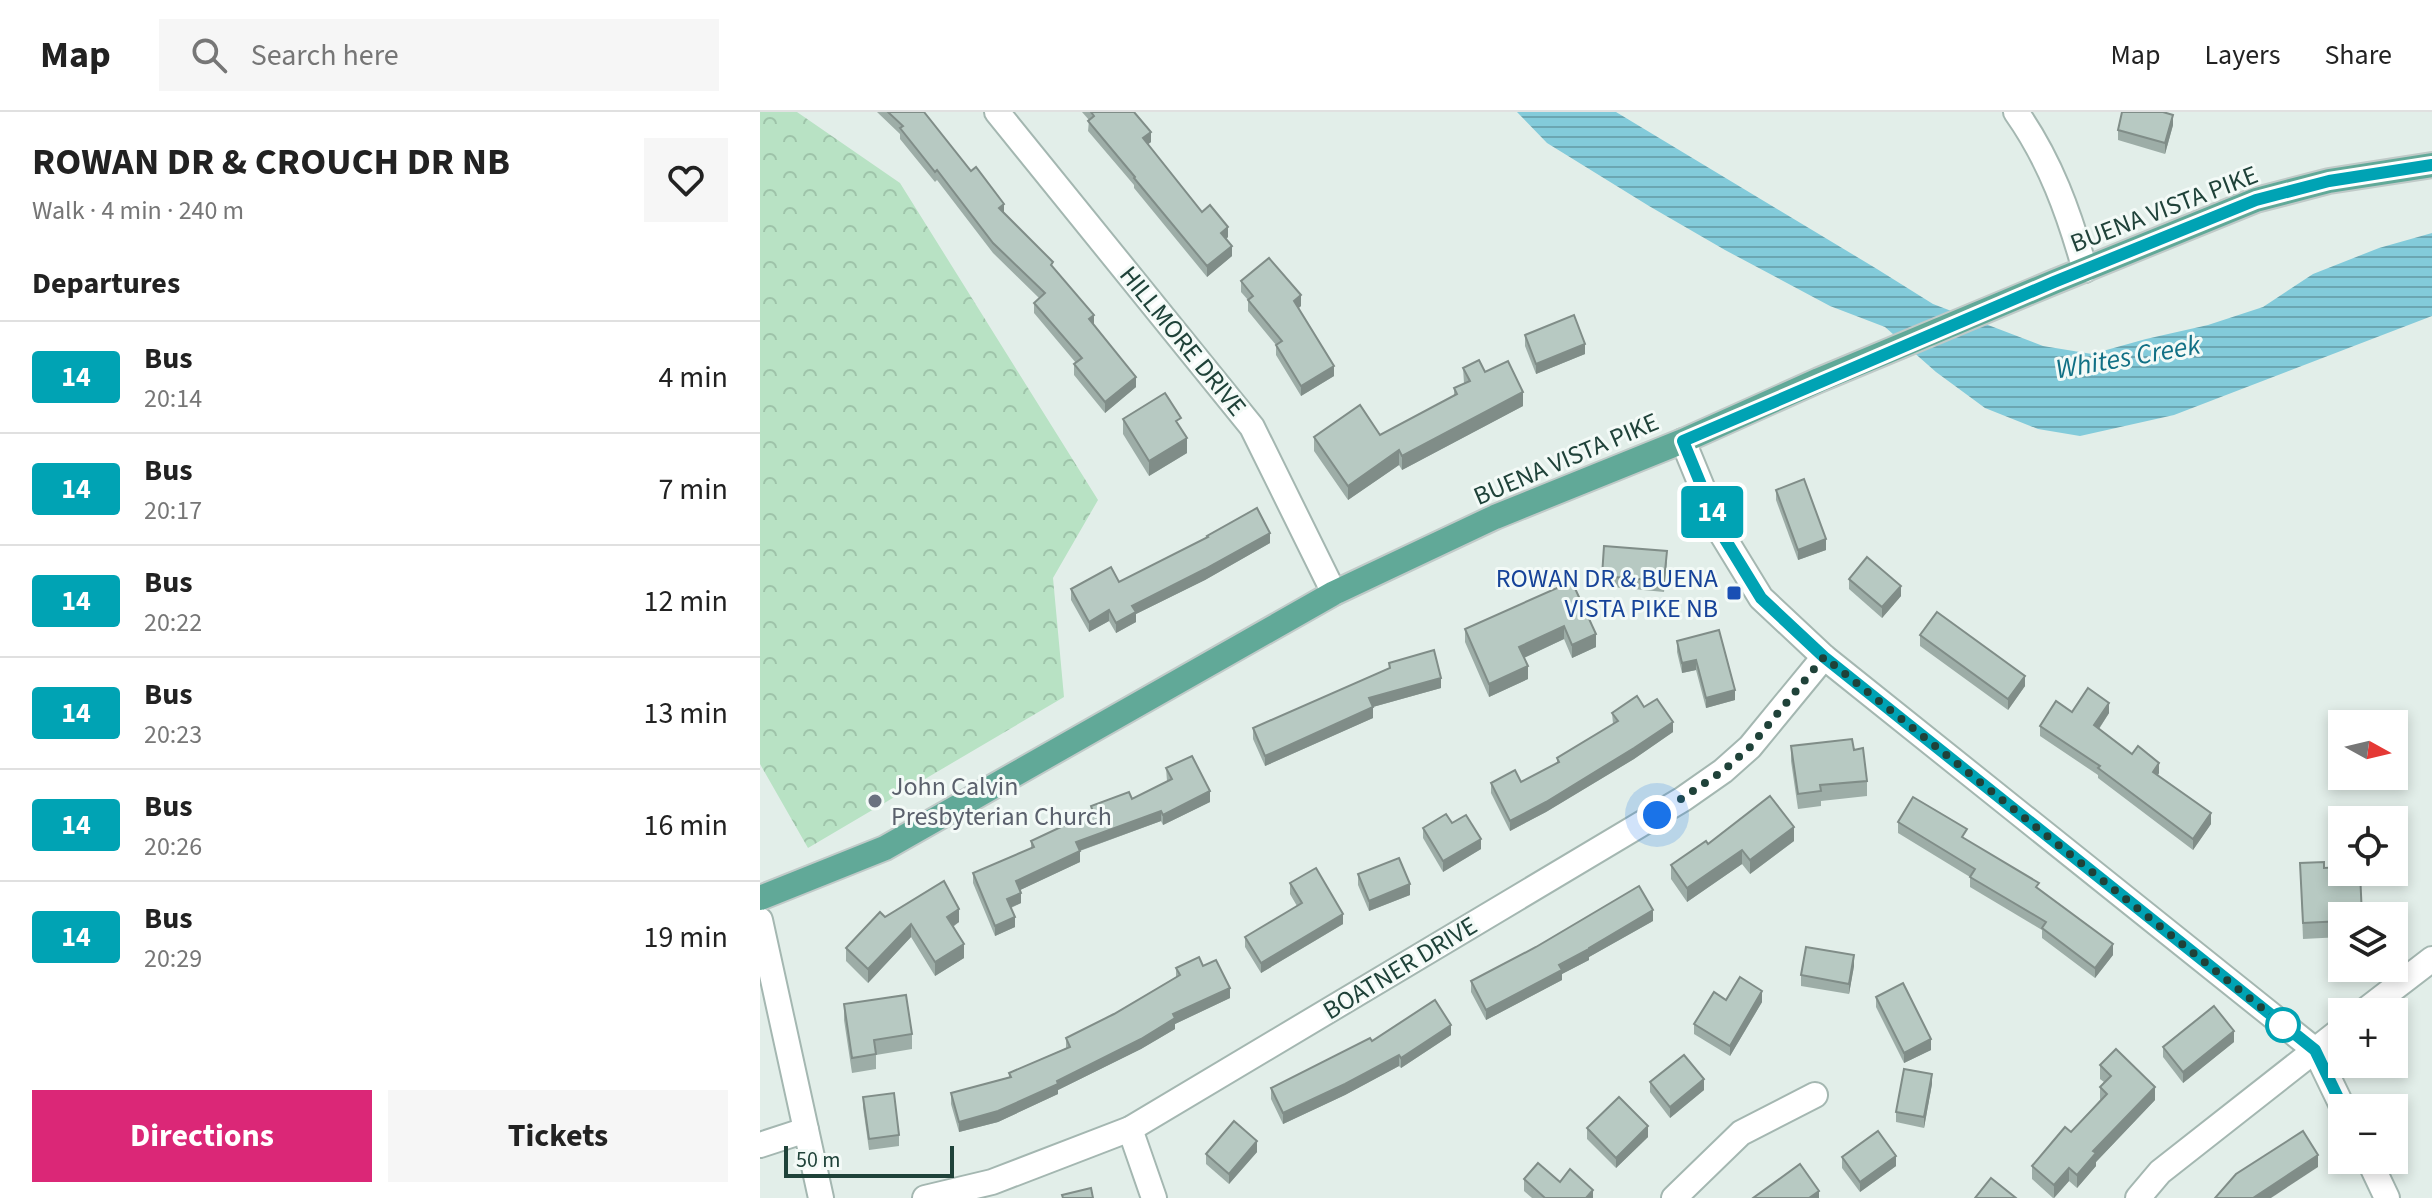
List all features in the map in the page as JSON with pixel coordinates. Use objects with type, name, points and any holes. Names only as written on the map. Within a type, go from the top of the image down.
[{"type":"main road","name":"BUENA VISTA PIKE","points":[[760,898],[885,848],[1334,593],[1495,517],[2256,200],[2329,181],[2432,165]]},
{"type":"street","name":"HILLMORE DRIVE","points":[[997,112],[1252,427],[1334,593]]},
{"type":"street","points":[[2016,112],[2046,159],[2073,228],[2085,270]]},
{"type":"street","points":[[1683,441],[1720,531],[1761,598],[1824,657],[2315,1050],[2336,1094]]},
{"type":"street","name":"BOATNER DRIVE","points":[[925,1198],[992,1182],[1130,1129],[1683,799],[1723,771],[1750,747],[1824,657]]},
{"type":"street","points":[[760,920],[821,1198]]},
{"type":"street","points":[[2381,998],[2432,959]]},
{"type":"street","points":[[2138,1198],[2160,1172],[2328,1040]]},
{"type":"street","points":[[1674,1198],[1741,1133],[1815,1095]]},
{"type":"street","points":[[1130,1129],[1154,1198]]},
{"type":"street","points":[[760,1145],[806,1130]]},
{"type":"street","points":[[2376,1174],[2387,1198]]},
{"type":"green space","points":[[760,112],[797,112],[900,183],[1098,500],[1053,578],[1064,697],[808,848],[760,764]]},
{"type":"water","name":"Whites Creek","points":[[1517,112],[1616,112],[1933,304],[2043,346],[2092,354],[2208,325],[2263,307],[2313,274],[2379,248],[2432,233],[2432,316],[2174,415],[2080,436],[2038,429],[1985,408],[1936,372],[1885,327],[1830,306],[1649,206],[1547,143]]},
{"type":"building","points":[[888,112],[924,112],[971,171],[976,167],[1004,204],[999,208],[1053,262],[1051,265],[1094,315],[1089,319],[1136,377],[1105,402],[1074,364],[1082,358],[1034,303],[1045,293],[993,243],[900,128],[903,126]]},
{"type":"building","points":[[1091,112],[1134,112],[1151,132],[1143,138],[1202,212],[1210,205],[1228,227],[1221,233],[1232,246],[1207,266],[1088,121],[1094,116]]},
{"type":"building","points":[[2122,112],[2163,112],[2173,115],[2165,143],[2118,130]]},
{"type":"building","points":[[1269,258],[1301,295],[1294,301],[1334,366],[1301,386],[1276,345],[1282,341],[1248,300],[1253,296],[1241,281]]},
{"type":"building","points":[[1574,315],[1585,344],[1536,364],[1525,335]]},
{"type":"building","points":[[1479,360],[1485,372],[1508,361],[1523,392],[1402,456],[1399,450],[1348,486],[1314,437],[1360,405],[1380,435],[1457,394],[1454,388],[1470,381],[1463,368]]},
{"type":"building","points":[[1165,393],[1181,418],[1176,421],[1187,438],[1149,461],[1123,419]]},
{"type":"building","points":[[1804,479],[1826,539],[1798,550],[1776,490]]},
{"type":"building","points":[[1257,508],[1270,533],[1132,606],[1136,612],[1116,623],[1109,610],[1089,622],[1071,589],[1111,567],[1119,582],[1208,537]]},
{"type":"building","points":[[1604,546],[1667,551],[1664,581],[1602,576]]},
{"type":"building","points":[[1867,557],[1901,586],[1882,607],[1849,579]]},
{"type":"building","points":[[1566,584],[1573,584],[1596,634],[1572,645],[1564,626],[1519,647],[1528,666],[1489,684],[1465,629]]},
{"type":"building","points":[[1937,612],[2025,676],[2008,699],[1920,635]]},
{"type":"building","points":[[1719,630],[1735,690],[1706,698],[1696,660],[1682,663],[1677,641]]},
{"type":"building","points":[[1434,650],[1441,678],[1369,698],[1373,707],[1265,756],[1253,728],[1390,668],[1389,663]]},
{"type":"building","points":[[2088,688],[2109,703],[2094,725],[2132,754],[2138,746],[2159,763],[2153,772],[2211,813],[2193,839],[2098,768],[2100,766],[2040,726],[2056,701],[2072,712]]},
{"type":"building","points":[[1637,696],[1644,707],[1657,699],[1673,722],[1546,802],[1510,821],[1491,783],[1515,770],[1521,782],[1559,762],[1557,758],[1618,721],[1612,713]]},
{"type":"building","points":[[1852,739],[1854,750],[1863,748],[1867,781],[1820,785],[1821,791],[1798,794],[1791,746]]},
{"type":"building","points":[[1192,756],[1210,791],[1163,815],[1161,811],[1076,842],[1080,851],[1016,881],[1021,893],[1007,899],[1015,917],[995,926],[973,873],[1034,847],[1031,841],[1093,812],[1091,806],[1129,792],[1132,799],[1172,779],[1166,768]]},
{"type":"building","points":[[1770,796],[1794,827],[1750,860],[1742,850],[1687,888],[1671,865],[1706,841],[1708,844]]},
{"type":"building","points":[[1913,797],[1967,829],[1962,837],[2039,883],[2036,887],[2113,944],[2095,968],[2042,928],[2046,922],[1970,877],[1975,869],[1898,822]]},
{"type":"building","points":[[1446,814],[1452,823],[1466,815],[1481,839],[1443,861],[1423,828]]},
{"type":"building","points":[[1399,858],[1410,884],[1369,901],[1358,874]]},
{"type":"building","points":[[2324,862],[2324,868],[2328,868],[2328,886],[2361,886],[2361,902],[2328,902],[2328,922],[2303,923],[2300,863]]},
{"type":"building","points":[[1316,868],[1343,914],[1261,963],[1245,937],[1302,903],[1290,883]]},
{"type":"building","points":[[944,881],[959,909],[947,917],[964,944],[935,962],[911,924],[868,969],[846,948],[880,912],[885,917]]},
{"type":"building","points":[[1639,886],[1653,910],[1559,965],[1562,970],[1486,1010],[1471,981]]},
{"type":"building","points":[[1806,947],[1854,955],[1849,984],[1801,975]]},
{"type":"building","points":[[1199,957],[1203,966],[1216,960],[1230,988],[1173,1014],[1175,1018],[1141,1039],[1057,1081],[1058,1084],[998,1111],[959,1122],[951,1093],[1011,1077],[1009,1073],[1070,1047],[1066,1038],[1180,975],[1176,968]]},
{"type":"building","points":[[1740,977],[1762,991],[1730,1046],[1694,1024],[1714,992],[1726,1000]]},
{"type":"building","points":[[1903,983],[1931,1039],[1904,1053],[1876,997]]},
{"type":"building","points":[[906,995],[912,1034],[874,1040],[876,1054],[852,1058],[844,1004]]},
{"type":"building","points":[[1435,1000],[1451,1025],[1401,1058],[1399,1055],[1283,1113],[1271,1088],[1370,1038],[1372,1041]]},
{"type":"building","points":[[2214,1006],[2234,1031],[2183,1072],[2163,1047]]},
{"type":"building","points":[[2116,1049],[2155,1087],[2093,1151],[2096,1153],[2077,1175],[2069,1168],[2054,1185],[2032,1166],[2065,1127],[2071,1132],[2107,1094],[2100,1087],[2111,1076],[2100,1065]]},
{"type":"building","points":[[1684,1055],[1704,1079],[1670,1107],[1650,1082]]},
{"type":"building","points":[[1904,1069],[1932,1074],[1924,1117],[1896,1112]]},
{"type":"building","points":[[894,1093],[899,1135],[869,1139],[863,1097]]},
{"type":"building","points":[[1619,1097],[1648,1126],[1616,1158],[1587,1128]]},
{"type":"building","points":[[1234,1121],[1257,1141],[1229,1174],[1206,1154]]},
{"type":"building","points":[[1878,1131],[1896,1156],[1860,1182],[1842,1157]]},
{"type":"building","points":[[2303,1131],[2318,1155],[2253,1198],[2215,1198],[2236,1174]]},
{"type":"building","points":[[1538,1163],[1560,1182],[1570,1169],[1593,1190],[1586,1198],[1545,1198],[1524,1179]]},
{"type":"building","points":[[1800,1164],[1819,1191],[1809,1198],[1753,1198]]},
{"type":"building","points":[[1991,1178],[2016,1198],[1975,1198]]},
{"type":"building","points":[[1091,1188],[1093,1198],[1063,1198],[1062,1195]]},
{"type":"bus line","name":"14","points":[[2336,1094],[2315,1050],[1824,657],[1761,598],[1720,531],[1683,441],[1819,380],[2256,200],[2329,181],[2432,165]]},
{"type":"place","name":"ROWAN DR & BUENA VISTA PIKE NB","points":[[1734,593]]},
{"type":"place","name":"John Calvin Presbyterian Church","points":[[875,801]]},
{"type":"route","points":[[1657,815],[1723,771],[1750,747],[1824,657],[2283,1025]]}]
